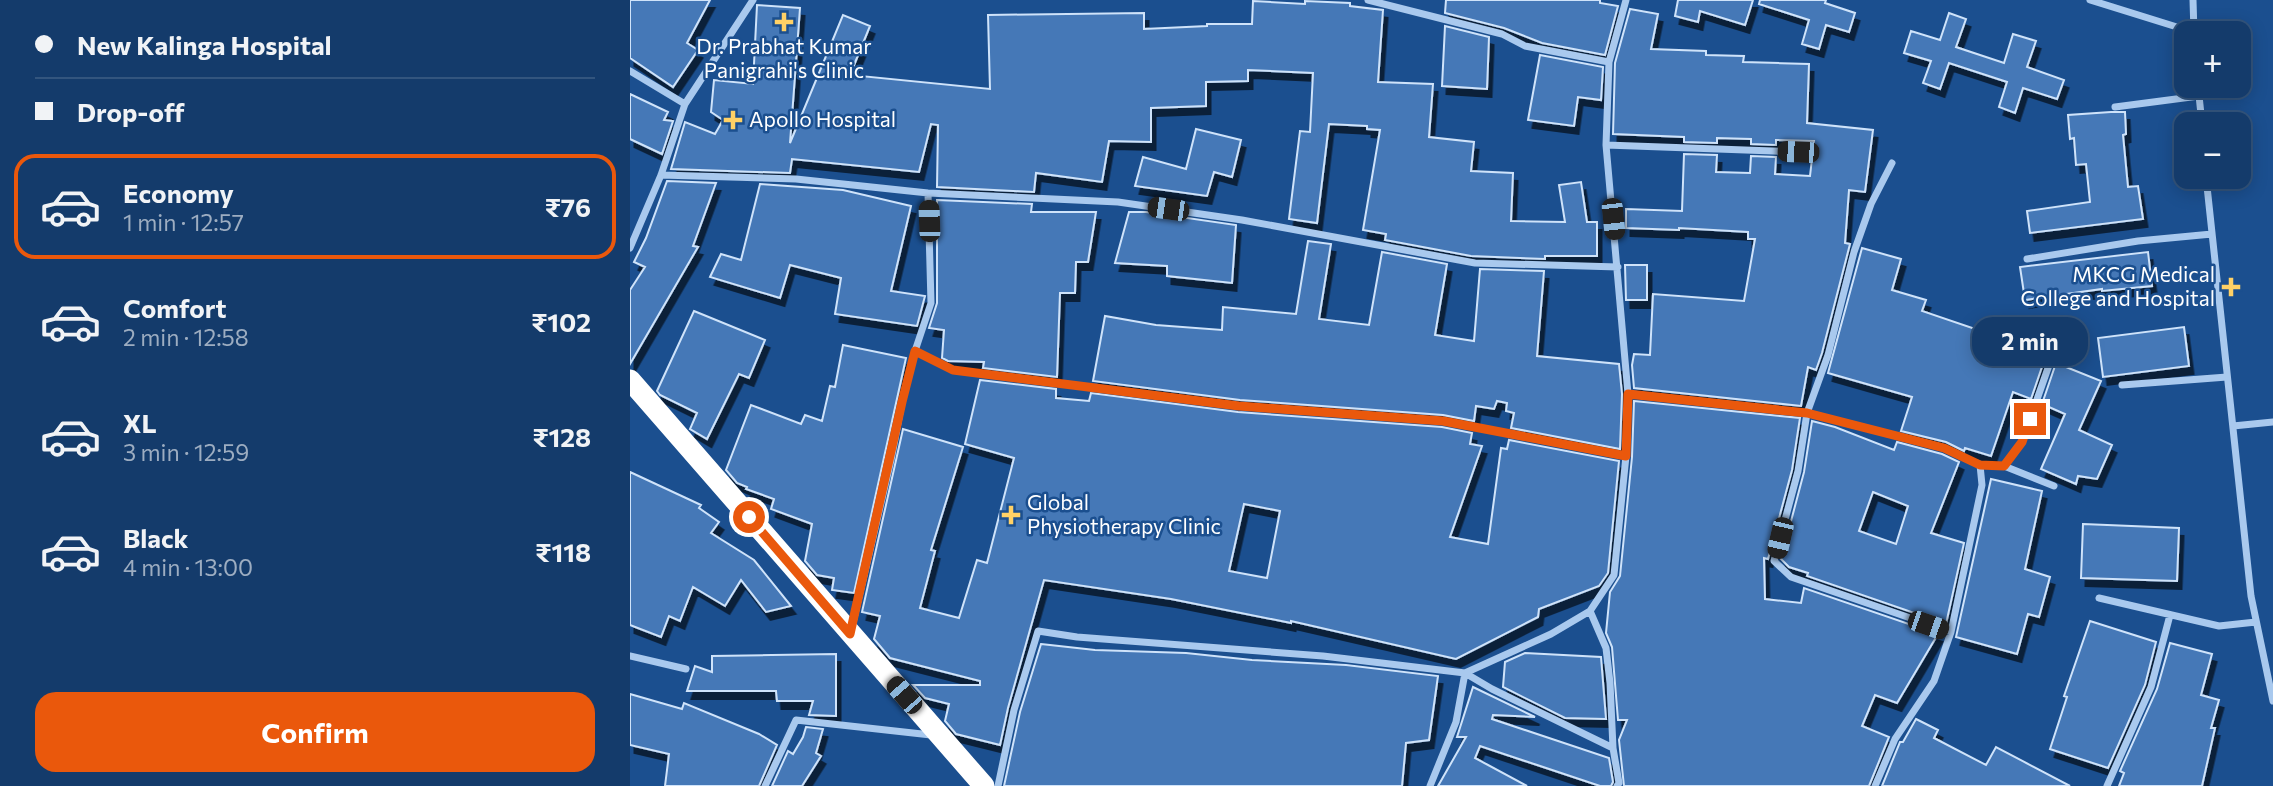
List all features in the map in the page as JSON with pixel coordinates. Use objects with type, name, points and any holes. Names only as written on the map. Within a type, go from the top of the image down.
[{"type":"highway","points":[[630,380],[984,786]]},
{"type":"street","points":[[630,248],[661,175],[685,104],[752,0]]},
{"type":"street","points":[[1368,0],[1502,34],[1525,46],[1609,62]]},
{"type":"street","points":[[1465,673],[1551,634],[1590,611],[1614,575],[1626,456],[1628,394],[1606,145],[1609,62],[1626,0]]},
{"type":"street","points":[[2090,0],[2174,26]]},
{"type":"street","points":[[2193,0],[2194,21]]},
{"type":"street","points":[[630,71],[685,104]]},
{"type":"street","points":[[2115,107],[2184,98]]},
{"type":"street","points":[[1606,145],[1798,152]]},
{"type":"street","points":[[1892,163],[1871,204],[1854,253],[1828,355],[1807,413],[1798,471],[1774,561],[1791,577],[1951,632]]},
{"type":"street","points":[[661,175],[796,179],[928,193],[1118,202],[1242,220],[1475,263],[1618,267]]},
{"type":"street","points":[[2207,189],[2251,596],[2273,701]]},
{"type":"street","points":[[850,634],[902,402],[931,303],[928,193]]},
{"type":"street","points":[[2027,259],[2138,240],[2212,234]]},
{"type":"street","points":[[915,351],[953,370],[1239,406],[1443,421],[1626,456]]},
{"type":"street","points":[[2004,466],[2022,442],[2053,351]]},
{"type":"street","points":[[2122,385],[2227,377]]},
{"type":"street","points":[[1628,394],[1807,413],[1944,448],[1980,465],[2004,466],[2053,486]]},
{"type":"street","points":[[2233,426],[2273,422]]},
{"type":"street","points":[[1875,786],[1895,739],[1934,681],[1951,632],[1982,485],[1980,465]]},
{"type":"street","points":[[2099,598],[2219,626],[2256,622]]},
{"type":"street","points":[[1590,611],[1606,649],[1613,748],[1619,783],[1617,786]]},
{"type":"street","points":[[2107,786],[2151,687],[2170,615]]},
{"type":"street","points":[[998,786],[1014,709],[1038,631],[1077,637],[1323,656],[1465,673],[1613,748]]},
{"type":"street","points":[[630,656],[686,669]]},
{"type":"street","points":[[1430,786],[1456,722],[1465,673]]},
{"type":"street","points":[[765,786],[796,720],[940,736]]},
{"type":"building","points":[[630,0],[710,0],[687,43],[698,50],[673,87],[630,58]]},
{"type":"building","points":[[1446,0],[1600,0],[1600,3],[1618,6],[1605,55],[1542,43],[1504,28],[1445,13]]},
{"type":"building","points":[[1678,0],[1753,0],[1745,25],[1700,11],[1698,22],[1675,16]]},
{"type":"building","points":[[1760,0],[1826,0],[1825,3],[1855,13],[1849,32],[1826,25],[1819,49],[1802,44],[1809,20],[1759,4]]},
{"type":"building","points":[[1253,1],[1350,3],[1350,6],[1383,10],[1378,82],[1433,84],[1429,137],[1474,142],[1471,171],[1513,173],[1511,221],[1565,222],[1559,185],[1581,182],[1587,222],[1597,222],[1597,256],[1545,256],[1545,259],[1471,256],[1385,240],[1386,234],[1363,230],[1380,130],[1367,129],[1367,126],[1329,124],[1317,223],[1289,219],[1300,131],[1310,132],[1313,73],[1248,70],[1248,81],[1206,82],[1206,106],[1151,108],[1151,142],[1109,141],[1102,182],[1036,173],[1034,192],[937,187],[938,125],[931,124],[919,172],[792,159],[790,173],[671,169],[685,122],[715,134],[723,120],[711,112],[714,80],[753,84],[757,5],[800,8],[790,143],[843,15],[870,26],[850,75],[990,89],[988,15],[1144,13],[1144,29],[1252,24]]},
{"type":"building","points":[[1630,9],[1658,14],[1651,49],[1706,51],[1706,55],[1744,56],[1743,62],[1809,64],[1807,123],[1873,130],[1865,192],[1849,190],[1845,243],[1850,244],[1822,353],[1816,370],[1808,367],[1801,406],[1634,388],[1634,354],[1650,355],[1653,294],[1744,301],[1755,239],[1748,239],[1748,232],[1626,228],[1626,209],[1682,211],[1684,154],[1717,155],[1716,172],[1750,173],[1751,156],[1776,157],[1775,174],[1810,176],[1814,141],[1776,140],[1776,145],[1751,144],[1751,139],[1717,138],[1717,143],[1684,142],[1684,137],[1613,134],[1615,63]]},
{"type":"building","points":[[1949,13],[1966,19],[1956,47],[2004,63],[2013,34],[2036,41],[2027,67],[2064,80],[2057,99],[2023,88],[2015,113],[1999,107],[2007,82],[1949,63],[1940,89],[1923,83],[1931,61],[1904,53],[1911,31],[1940,40]]},
{"type":"building","points":[[1445,26],[1489,37],[1487,89],[1442,86]]},
{"type":"building","points":[[1540,55],[1603,67],[1601,100],[1578,97],[1574,126],[1528,120]]},
{"type":"building","points":[[630,94],[668,112],[664,120],[673,121],[662,154],[630,139]]},
{"type":"building","points":[[2125,112],[2126,134],[2123,135],[2128,187],[2138,186],[2143,219],[2030,233],[2027,211],[2090,202],[2086,164],[2076,165],[2074,138],[2070,139],[2068,115]]},
{"type":"building","points":[[1196,129],[1241,140],[1232,177],[1214,172],[1207,196],[1135,186],[1143,157],[1186,169]]},
{"type":"building","points":[[667,181],[716,183],[693,246],[698,247],[630,364],[630,290],[645,267],[634,262]]},
{"type":"building","points":[[760,184],[843,190],[911,206],[891,291],[925,296],[917,326],[835,314],[841,278],[790,265],[780,298],[710,277],[721,254],[741,260]]},
{"type":"building","points":[[937,200],[1032,204],[1031,212],[1096,212],[1088,262],[1076,262],[1075,293],[1060,293],[1057,377],[983,368],[984,362],[948,361],[942,358],[944,330],[929,328],[937,303]]},
{"type":"building","points":[[1129,212],[1236,225],[1232,283],[1167,276],[1167,266],[1115,263]]},
{"type":"building","points":[[1308,241],[1331,244],[1319,319],[1369,325],[1382,252],[1447,264],[1435,335],[1474,341],[1480,269],[1544,271],[1537,356],[1619,364],[1622,394],[1620,449],[1511,428],[1514,413],[1506,411],[1507,403],[1497,401],[1494,409],[1476,406],[1474,421],[1443,415],[1240,400],[1093,381],[1105,316],[1156,325],[1222,330],[1223,307],[1296,314]]},
{"type":"building","points":[[1862,248],[1901,259],[1892,290],[1926,300],[1922,311],[2028,347],[2027,350],[2045,358],[2031,399],[2013,392],[1991,456],[1965,448],[1964,451],[1946,442],[1901,431],[1912,397],[1828,373]]},
{"type":"building","points":[[2148,252],[2152,286],[2102,289],[2025,300],[2020,267]]},
{"type":"building","points":[[1625,265],[1647,265],[1647,300],[1626,300]]},
{"type":"building","points":[[694,311],[765,340],[749,378],[739,374],[707,439],[690,429],[697,413],[657,391]]},
{"type":"building","points":[[2184,327],[2189,366],[2103,377],[2098,338]]},
{"type":"building","points":[[843,345],[906,358],[854,593],[832,590],[834,578],[817,575],[805,561],[812,524],[771,509],[774,499],[746,489],[747,487],[737,483],[726,470],[751,405],[801,424],[805,415],[822,421],[830,386],[835,387]]},
{"type":"building","points":[[2056,363],[2101,381],[2079,430],[2112,445],[2097,479],[2078,476],[2076,484],[2041,469],[2065,414],[2042,404]]},
{"type":"building","points":[[980,380],[1056,389],[1056,398],[1089,401],[1091,393],[1238,412],[1442,427],[1472,433],[1470,444],[1482,446],[1450,537],[1488,544],[1501,448],[1507,449],[1509,440],[1619,461],[1608,573],[1599,586],[1539,609],[1538,617],[1456,659],[1291,621],[1044,580],[1000,745],[956,734],[945,721],[949,704],[925,698],[913,685],[980,685],[980,681],[890,658],[874,639],[880,616],[862,612],[903,429],[963,447],[931,550],[935,551],[920,608],[959,618],[977,560],[987,563],[1014,458],[965,444]],"holes":[[[1244,504],[1280,511],[1267,578],[1229,571]]]},
{"type":"building","points":[[1634,401],[1800,418],[1792,470],[1768,559],[1764,558],[1765,599],[1801,603],[1804,588],[1938,634],[1897,703],[1875,695],[1862,726],[1889,737],[1869,786],[1624,786],[1619,740],[1627,720],[1618,720],[1612,647],[1606,633],[1610,592],[1620,576],[1632,457]]},
{"type":"building","points":[[1812,421],[1894,450],[1897,442],[1942,454],[1959,462],[1931,533],[1964,543],[1946,624],[1807,576],[1808,573],[1789,567],[1781,559],[1804,472]],"holes":[[[1873,492],[1908,506],[1896,544],[1859,531]]]},
{"type":"building","points":[[630,472],[701,505],[699,508],[719,522],[711,533],[754,560],[791,606],[766,612],[741,580],[725,606],[693,587],[680,621],[669,616],[661,637],[630,625]]},
{"type":"building","points":[[1991,479],[2042,491],[2025,569],[2050,577],[2039,617],[2028,614],[2017,654],[1956,637]]},
{"type":"building","points":[[2083,524],[2179,528],[2177,581],[2081,578]]},
{"type":"building","points":[[2090,621],[2156,642],[2145,685],[2108,768],[2050,749],[2067,697],[2064,696]]},
{"type":"building","points":[[2170,643],[2212,654],[2201,695],[2219,700],[2211,728],[2215,728],[2202,786],[2119,786],[2124,773],[2120,771],[2157,689]]},
{"type":"building","points":[[1041,644],[1095,650],[1186,653],[1346,665],[1438,676],[1429,740],[1406,743],[1402,786],[1004,786],[1020,712]]},
{"type":"building","points":[[1525,653],[1601,657],[1606,719],[1565,718],[1503,687],[1505,662]]},
{"type":"building","points":[[836,654],[836,716],[809,715],[813,701],[777,701],[776,691],[687,691],[695,666],[712,672],[712,656]]},
{"type":"building","points":[[1473,687],[1535,717],[1493,715],[1492,719],[1609,758],[1613,782],[1611,786],[1600,786],[1480,746],[1475,758],[1527,786],[1438,786],[1466,737],[1457,737]]},
{"type":"building","points":[[630,694],[682,709],[684,703],[759,734],[777,745],[759,786],[665,786],[669,754],[630,745]]},
{"type":"building","points":[[1916,719],[1938,730],[1934,738],[1986,765],[1996,747],[2070,786],[1882,786],[1900,742],[1903,742]]},
{"type":"building","points":[[806,727],[823,729],[816,753],[821,756],[802,786],[772,786],[788,751],[793,754]]},
{"type":"place","name":"Dr. Prabhat Kumar Panigrahi's Clinic","points":[[784,22]]},
{"type":"place","name":"Apollo Hospital","points":[[733,120]]},
{"type":"place","name":"MKCG Medical College and Hospital","points":[[2231,287]]},
{"type":"place","name":"Global Physiotherapy Clinic","points":[[1011,515]]},
{"type":"route","points":[[749,517],[850,634],[915,351],[953,370],[1239,406],[1443,421],[1626,456],[1628,394],[1807,413],[1944,448],[1980,465],[2004,466],[2022,442],[2030,419]]}]
